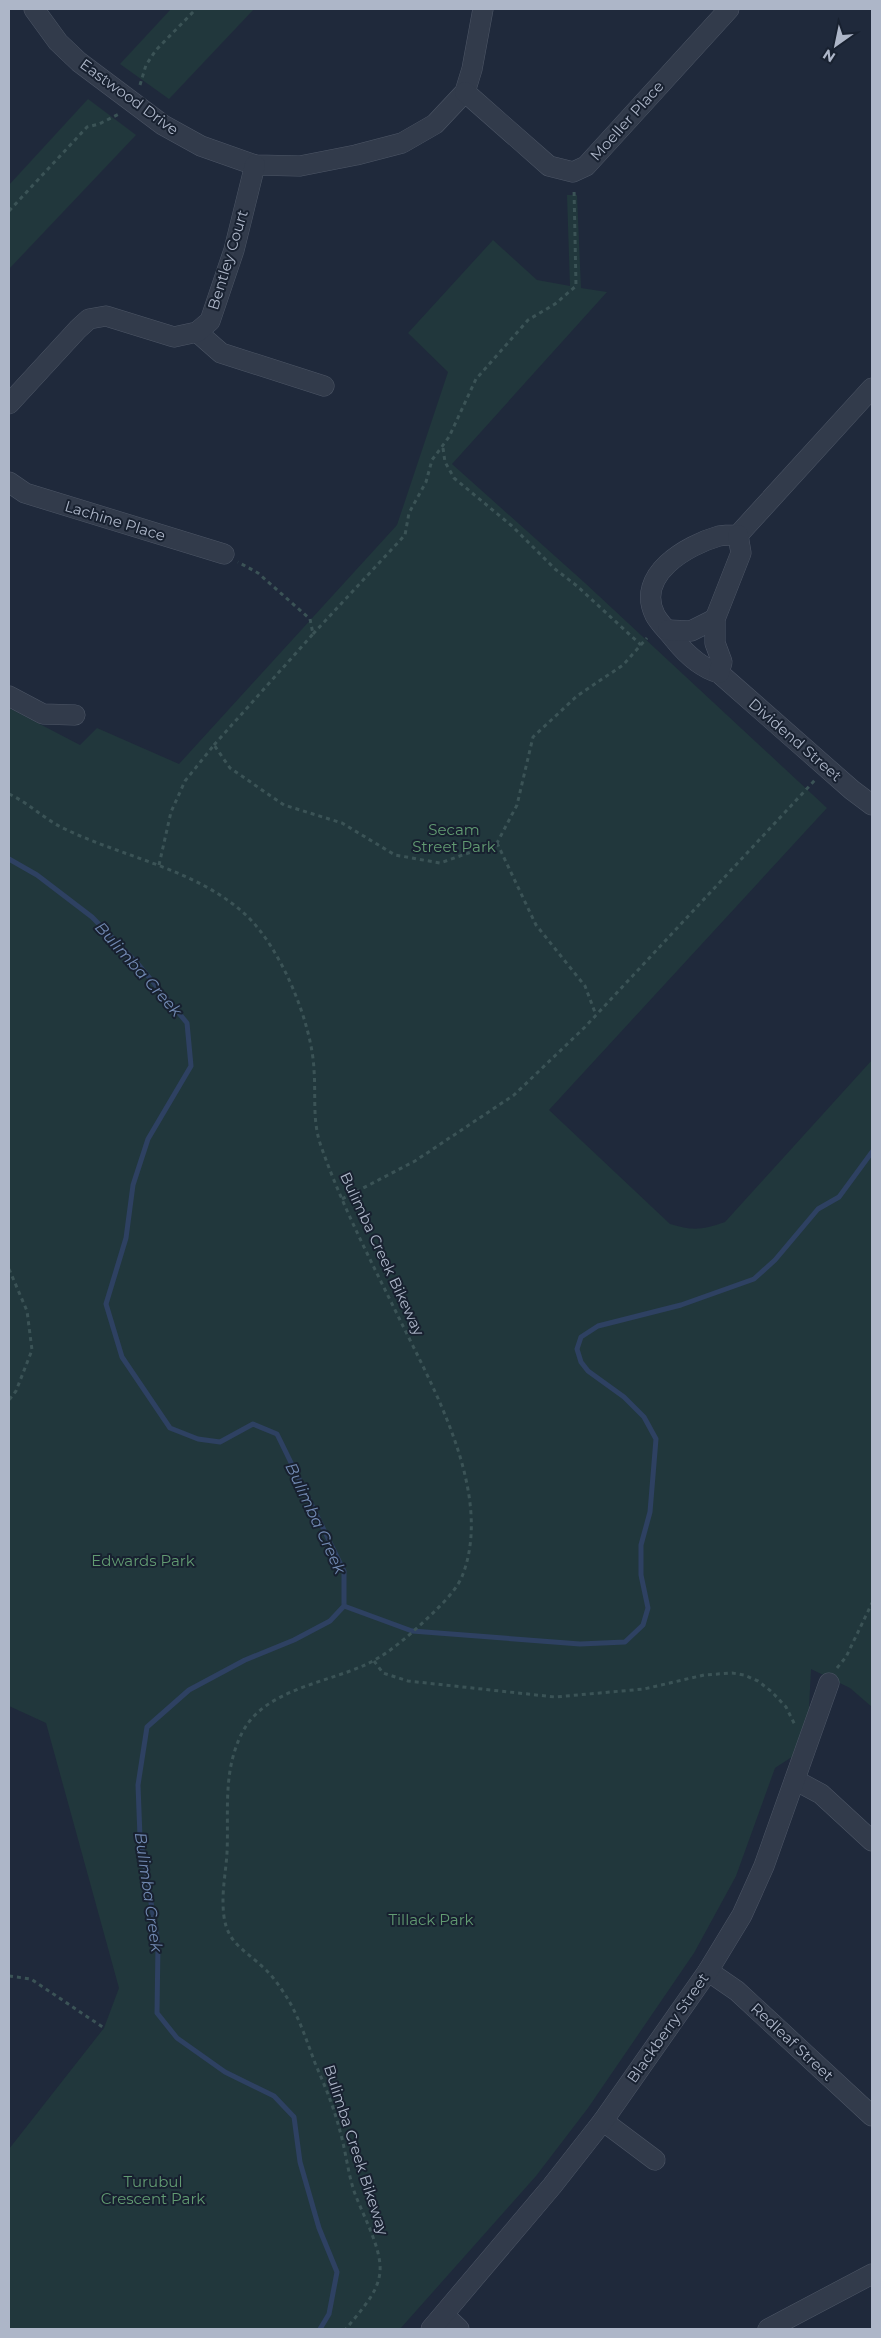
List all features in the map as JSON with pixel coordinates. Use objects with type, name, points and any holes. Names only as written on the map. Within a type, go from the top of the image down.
[{"type":"street","name":"Eastwood Drive","points":[[34,9],[58,42],[79,62],[163,125],[201,146],[255,165],[300,166],[356,155],[402,143],[435,124],[465,92],[472,69],[483,9]]},
{"type":"street","name":"Moeller Place","points":[[573,172],[586,166],[729,9]]},
{"type":"street","points":[[465,92],[549,166],[573,172]]},
{"type":"street","name":"Bentley Court","points":[[197,332],[210,321],[234,250],[255,165]]},
{"type":"street","points":[[9,404],[78,329],[89,320],[106,316],[174,337],[197,332],[221,353],[324,386]]},
{"type":"street","points":[[719,673],[722,662],[715,644],[715,619],[741,553],[738,535],[872,388]]},
{"type":"street","name":"Lachine Place","points":[[9,482],[24,493],[224,554]]},
{"type":"street","name":"Dividend Street","points":[[738,535],[719,536],[670,560],[658,572],[652,585],[651,601],[655,615],[682,649],[707,670],[719,673],[826,768],[872,805]]},
{"type":"street","points":[[668,630],[691,631],[715,619]]},
{"type":"street","points":[[9,696],[43,714],[75,715]]},
{"type":"street","name":"Blackberry Street","points":[[438,2322],[603,2120],[708,1972],[742,1915],[760,1874],[796,1780],[829,1683]]},
{"type":"street","points":[[796,1780],[821,1794],[872,1841]]},
{"type":"street","name":"Redleaf Street","points":[[708,1972],[737,1991],[872,2116]]},
{"type":"street","points":[[603,2120],[655,2160]]},
{"type":"street","points":[[768,2329],[872,2274]]},
{"type":"street","points":[[438,2322],[460,2329]]},
{"type":"path","points":[[9,211],[87,127],[116,116],[130,102],[141,83],[146,65],[156,50],[196,9]]},
{"type":"path","points":[[159,865],[174,805],[185,781],[214,745],[313,634],[405,535],[408,513],[426,482],[432,460],[442,447],[459,417],[476,379],[528,320],[555,304],[576,286],[573,172]]},
{"type":"path","points":[[442,447],[444,462],[454,478],[506,520],[555,569],[577,586],[641,645]]},
{"type":"path","points":[[224,554],[258,573],[310,619],[313,634]]},
{"type":"path","points":[[214,745],[230,768],[284,805],[342,824],[395,855],[440,863],[497,843],[517,805],[533,738],[577,696],[623,665],[647,638]]},
{"type":"path","points":[[342,1199],[415,1161],[514,1095],[596,1015],[826,768]]},
{"type":"path","name":"Bulimba Creek Bikeway","points":[[9,794],[22,800],[61,828],[159,865],[197,882],[248,916],[279,958],[311,1039],[315,1073],[313,1108],[318,1141],[352,1223],[444,1411],[460,1455],[468,1490],[473,1526],[463,1575],[451,1593],[428,1618],[388,1653],[336,1677],[284,1695],[260,1710],[245,1728],[228,1777],[227,1852],[223,1905],[227,1932],[239,1950],[266,1971],[276,1982],[302,2029],[334,2109],[353,2188],[379,2258],[380,2275],[374,2292],[346,2329]]},
{"type":"path","points":[[497,843],[536,925],[586,986],[596,1015]]},
{"type":"path","points":[[9,1268],[27,1311],[32,1350],[16,1391],[9,1400]]},
{"type":"path","points":[[829,1683],[834,1672],[846,1657],[872,1603]]},
{"type":"path","points":[[374,1661],[383,1673],[408,1681],[555,1697],[644,1689],[704,1675],[732,1673],[744,1675],[772,1692],[786,1707],[807,1747]]},
{"type":"path","points":[[9,1976],[31,1979],[104,2028]]},
{"type":"green space","points":[[171,9],[254,9],[169,99],[120,64]]},
{"type":"green space","points":[[88,99],[136,135],[9,269],[9,185]]},
{"type":"green space","points":[[567,195],[577,195],[581,288],[607,292],[452,464],[585,583],[827,808],[549,1110],[670,1224],[691,1229],[704,1228],[725,1222],[872,1060],[872,1707],[850,1688],[811,1669],[807,1747],[775,1768],[736,1876],[694,1953],[588,2108],[536,2176],[400,2329],[9,2329],[9,2149],[104,2028],[119,1988],[46,1723],[9,1706],[9,708],[80,745],[97,728],[179,764],[397,525],[448,372],[408,333],[493,240],[537,280],[570,286]]},
{"type":"waterway","name":"Bulimba Creek","points":[[9,859],[37,875],[92,917],[138,964],[187,1023],[191,1066],[148,1139],[133,1185],[126,1238],[106,1304],[122,1357],[170,1428],[198,1439],[220,1442],[253,1424],[277,1434],[344,1571],[344,1606],[330,1621],[294,1640],[245,1660],[189,1690],[147,1727],[138,1785],[140,1837],[158,1944],[157,2013],[177,2038],[225,2072],[274,2096],[294,2117],[300,2162],[319,2228],[337,2272],[329,2314],[320,2329]]},
{"type":"waterway","points":[[344,1606],[412,1631],[580,1644],[625,1642],[643,1625],[648,1608],[641,1575],[641,1545],[650,1512],[656,1439],[644,1417],[624,1397],[588,1371],[581,1362],[577,1349],[581,1337],[598,1326],[681,1305],[754,1279],[775,1260],[818,1209],[839,1197],[872,1152]]},
{"type":"park label","name":"Secam Street Park","points":[[454,838]]},
{"type":"park label","name":"Edwards Park","points":[[143,1561]]},
{"type":"park label","name":"Tillack Park","points":[[431,1920]]},
{"type":"park label","name":"Turubul Crescent Park","points":[[153,2190]]}]
